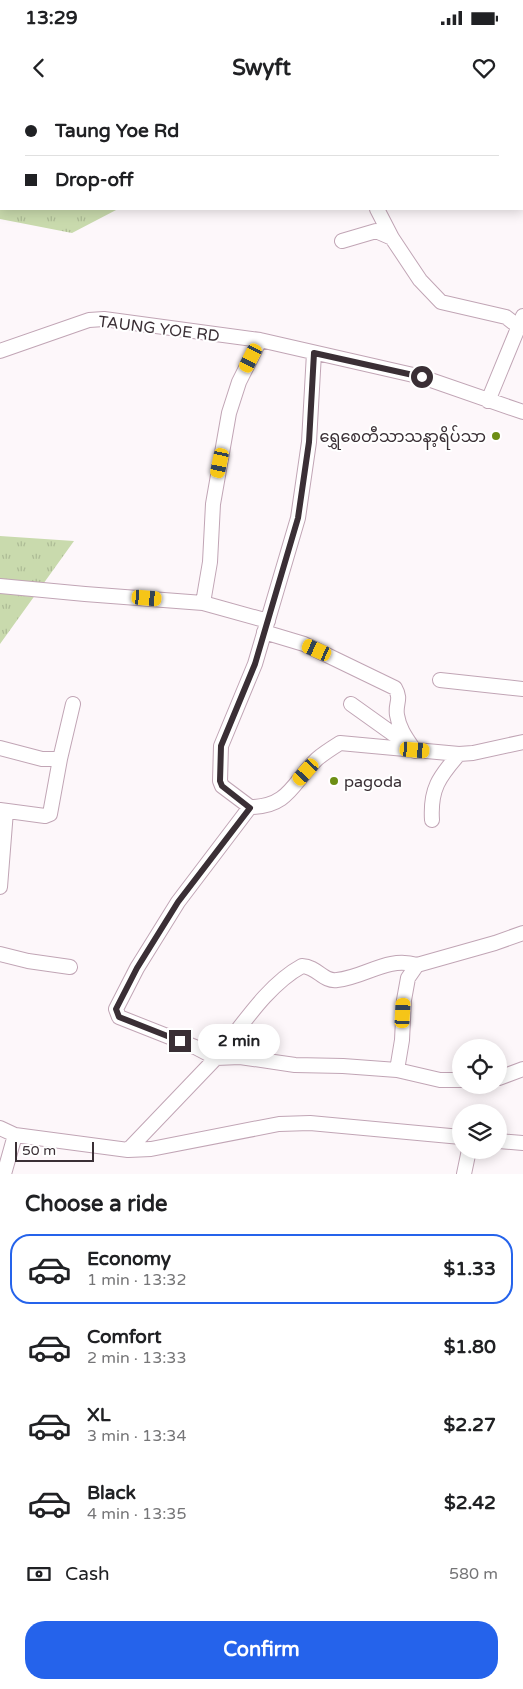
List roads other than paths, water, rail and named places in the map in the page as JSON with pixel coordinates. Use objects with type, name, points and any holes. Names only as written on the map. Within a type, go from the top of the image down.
[{"type":"street","points":[[378,210],[392,238],[420,280],[441,302],[521,322],[488,401]]},
{"type":"street","points":[[342,241],[376,231],[392,238]]},
{"type":"street","name":"TAUNG YOE RD","points":[[0,351],[96,318],[260,340],[422,377],[523,412]]},
{"type":"street","points":[[203,603],[210,562],[213,504],[229,414],[239,382],[260,340]]},
{"type":"street","points":[[314,353],[309,442],[298,518],[255,664],[221,746],[220,781],[222,786],[250,808],[263,807],[276,803],[286,795],[317,759],[340,743],[412,746],[459,754],[473,753],[523,742]]},
{"type":"street","points":[[0,586],[203,603],[266,627],[363,671],[395,688],[399,695],[396,714],[402,732],[412,746]]},
{"type":"street","points":[[440,680],[523,689]]},
{"type":"street","points":[[0,887],[3,811],[45,816],[50,814],[60,759],[74,704]]},
{"type":"street","points":[[351,704],[412,746]]},
{"type":"street","points":[[0,748],[42,759],[60,759]]},
{"type":"street","points":[[432,820],[431,805],[434,790],[444,770],[459,754]]},
{"type":"street","points":[[250,808],[178,902],[137,968],[116,1009],[119,1017],[195,1047],[216,1058],[240,1057],[295,1065],[397,1070],[440,1080],[452,1080]]},
{"type":"street","points":[[128,1150],[216,1058],[268,992],[302,966],[320,972],[326,979],[335,980],[348,978],[393,962],[406,962],[417,965],[523,933]]},
{"type":"street","points":[[0,954],[28,961],[70,967]]},
{"type":"street","points":[[397,1070],[408,978],[417,965]]},
{"type":"street","points":[[507,1075],[523,1069]]},
{"type":"street","points":[[0,1128],[15,1135],[128,1150],[151,1150],[279,1124],[302,1123],[452,1136]]},
{"type":"street","points":[[4,1174],[15,1135]]},
{"type":"street","points":[[507,1142],[523,1144]]},
{"type":"street","points":[[464,1174],[467,1159]]},
{"type":"place","name":"ရွှေစေတီသာသနာ့ရိပ်သာ","points":[[496,436]]},
{"type":"place","name":"pagoda","points":[[334,781]]}]
